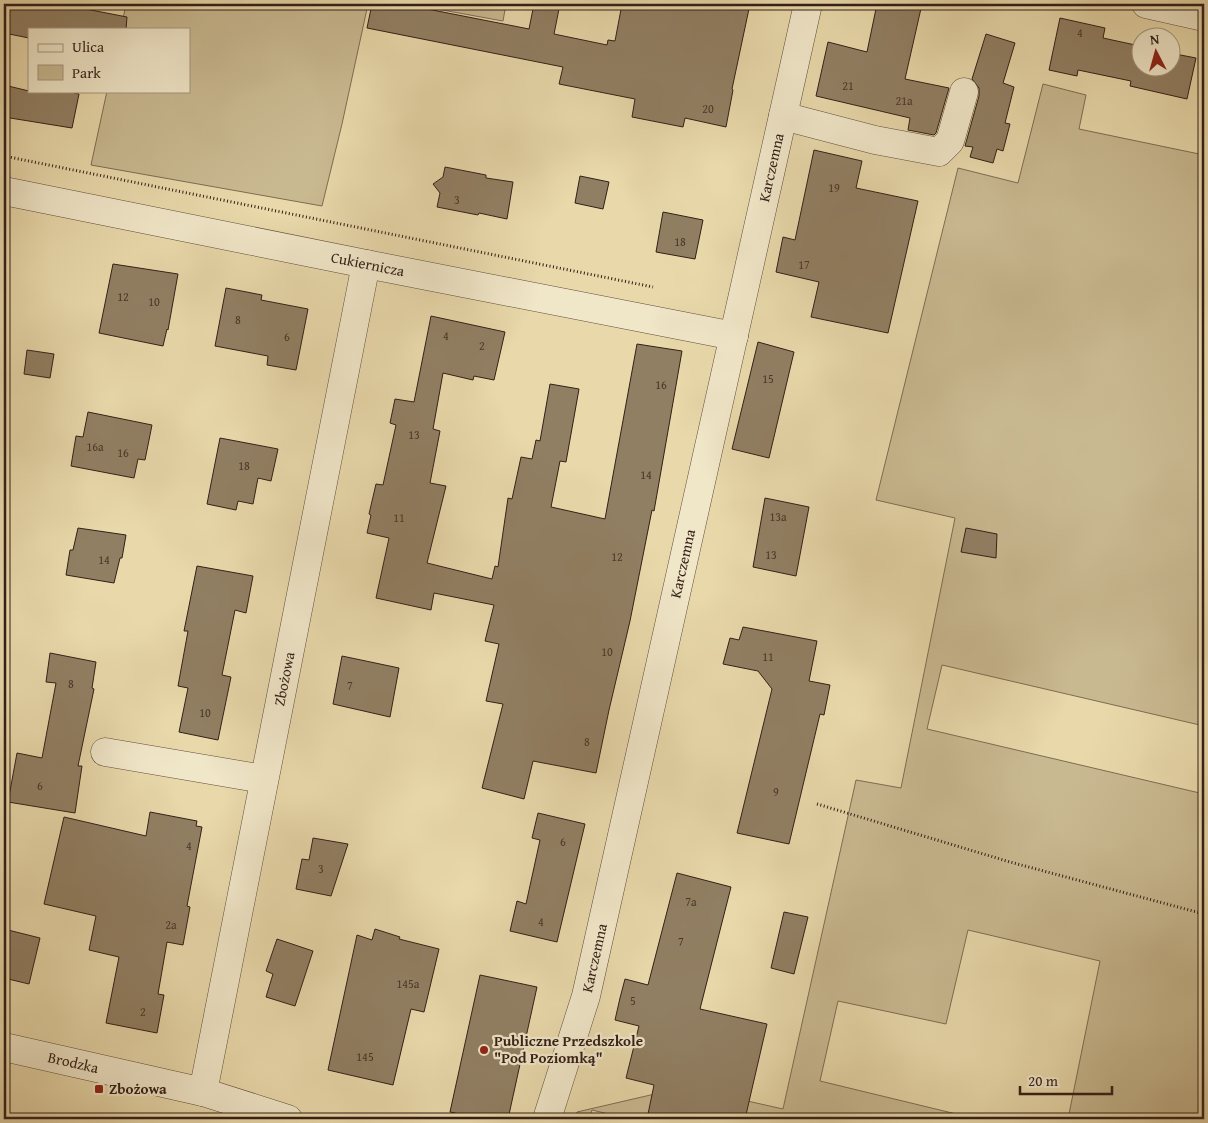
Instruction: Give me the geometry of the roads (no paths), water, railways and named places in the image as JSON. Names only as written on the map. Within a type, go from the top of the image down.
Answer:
[{"type":"street","name":"Karczemna","points":[[547,1119],[586,996],[808,4]]},
{"type":"street","points":[[1146,4],[1204,17]]},
{"type":"street","points":[[783,116],[875,140],[939,152],[950,141],[964,92]]},
{"type":"street","name":"Cukiernicza","points":[[4,191],[734,336]]},
{"type":"street","name":"Zbożowa","points":[[203,1092],[366,264]]},
{"type":"street","points":[[105,752],[264,779]]},
{"type":"street","name":"Brodzka","points":[[4,1047],[203,1092],[288,1119]]},
{"type":"place","name":"Publiczne Przedszkole \"Pod Poziomką\"","points":[[484,1050]]},
{"type":"place","name":"Zbożowa","points":[[99,1089]]}]
